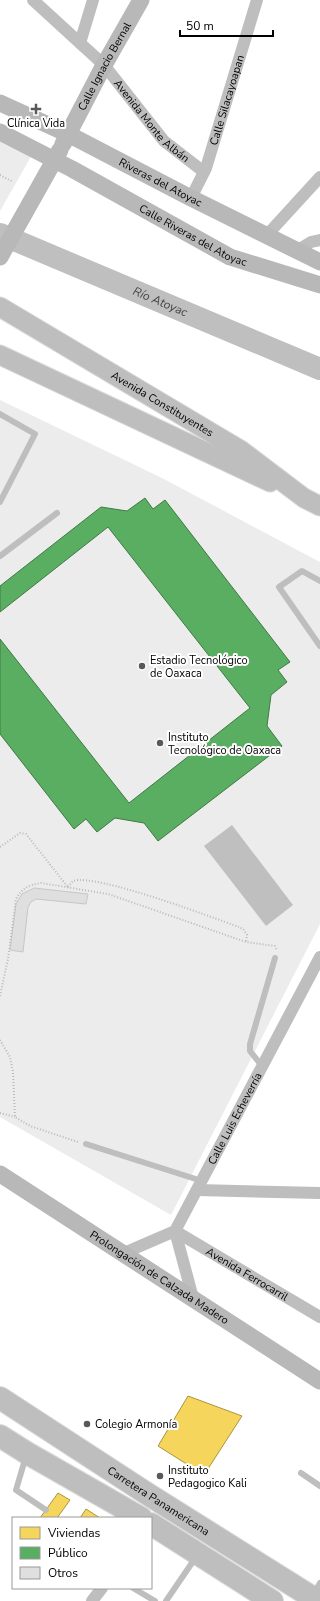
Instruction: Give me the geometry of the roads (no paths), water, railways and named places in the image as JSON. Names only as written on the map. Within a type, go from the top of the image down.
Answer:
[{"type":"highway","name":"Carretera Panamericana","points":[[0,1398],[146,1493],[317,1594]]},
{"type":"highway","points":[[0,1436],[139,1517]]},
{"type":"highway","points":[[152,1525],[272,1601]]},
{"type":"main road","name":"Avenida Constituyentes","points":[[0,307],[242,451],[312,502]]},
{"type":"main road","points":[[0,355],[312,502]]},
{"type":"street","name":"Avenida Monte Albán","points":[[34,0],[104,65],[164,140],[204,172]]},
{"type":"street","points":[[80,43],[93,0]]},
{"type":"street","name":"Calle Ignacio Bernal","points":[[0,257],[141,0]]},
{"type":"street","name":"Calle Silacayoapan","points":[[189,197],[194,192],[204,172],[256,0]]},
{"type":"street","name":"Riveras del Atoyac","points":[[0,103],[68,134],[189,197],[320,262]]},
{"type":"street","name":"Calle Riveras del Atoyac","points":[[0,132],[72,169],[230,257],[320,285]]},
{"type":"street","points":[[267,235],[320,177]]},
{"type":"street","points":[[298,250],[311,242],[320,240]]},
{"type":"street","name":"Calle Luis Echeverría","points":[[175,1231],[319,961]]},
{"type":"street","name":"Prolongación de Calzada Madero","points":[[0,1174],[320,1381]]},
{"type":"street","points":[[199,1185],[320,1193]]},
{"type":"street","points":[[124,1253],[175,1231],[193,1298]]},
{"type":"street","name":"Avenida Ferrocarril","points":[[175,1231],[320,1317]]},
{"type":"street","points":[[92,1601],[101,1589]]},
{"type":"lane","points":[[0,414],[35,434],[0,502]]},
{"type":"lane","points":[[0,556],[57,513]]},
{"type":"lane","points":[[320,581],[302,571],[279,587],[320,646]]},
{"type":"lane","points":[[262,1066],[250,1051],[250,1044],[275,958]]},
{"type":"lane","points":[[86,1144],[199,1185]]},
{"type":"lane","points":[[27,1453],[16,1490],[46,1510]]},
{"type":"lane","points":[[302,1473],[320,1486]]},
{"type":"lane","points":[[166,1601],[198,1554]]},
{"type":"lane","points":[[135,1589],[155,1601]]},
{"type":"waterway","name":"Río Atoyac","points":[[0,234],[320,369]]},
{"type":"place","name":"Clínica Vida","points":[[36,109]]},
{"type":"place","name":"Estadio Tecnológico de Oaxaca","points":[[142,666]]},
{"type":"place","name":"Instituto Tecnológico de Oaxaca","points":[[160,743]]},
{"type":"place","name":"Colegio Armonía","points":[[87,1424]]},
{"type":"place","name":"Instituto Pedagogico Kali","points":[[160,1476]]}]
